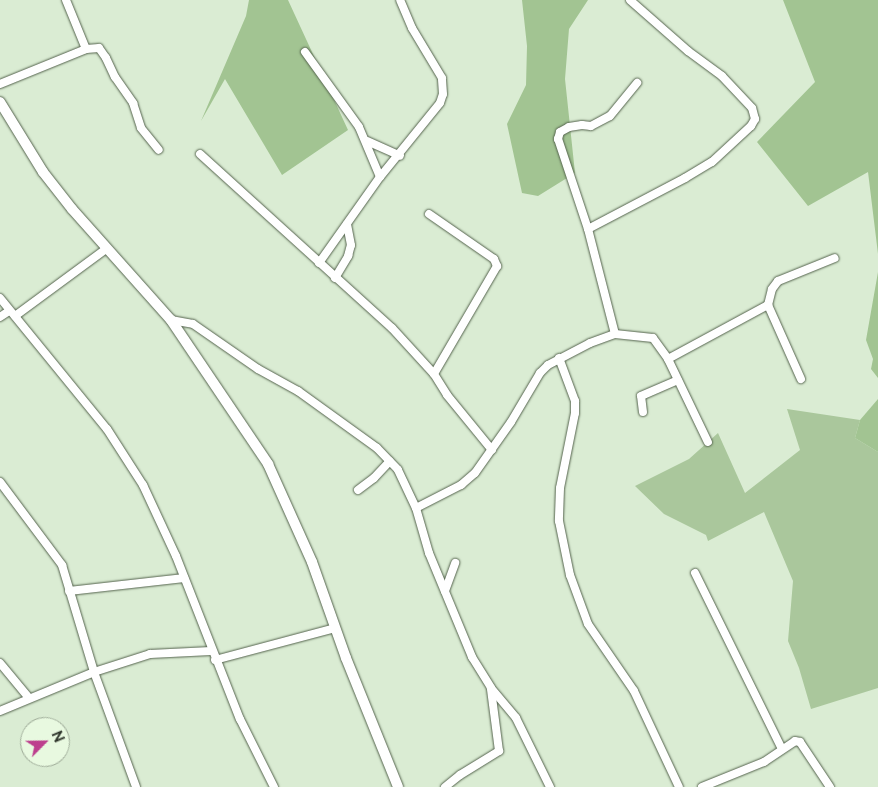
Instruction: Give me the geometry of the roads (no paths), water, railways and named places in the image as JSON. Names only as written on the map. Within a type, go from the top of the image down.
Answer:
[{"type":"street","points":[[66,0],[86,49]]},
{"type":"street","points":[[318,264],[380,177],[400,156],[440,103],[444,86],[438,69],[412,28],[400,0]]},
{"type":"street","points":[[588,229],[686,178],[712,162],[751,126],[755,119],[752,108],[722,76],[688,51],[630,0]]},
{"type":"street","points":[[0,84],[86,49],[100,48],[115,76],[133,103],[141,128],[159,150]]},
{"type":"street","points":[[305,52],[360,127],[380,177]]},
{"type":"street","points":[[615,334],[588,229],[559,145],[560,132],[569,127],[591,126],[610,116],[637,83]]},
{"type":"street","points":[[0,102],[43,172],[106,249],[171,320],[268,464],[312,562],[335,628],[398,787]]},
{"type":"street","points":[[367,141],[400,156]]},
{"type":"street","points":[[200,154],[318,264],[368,304],[392,328],[434,374],[447,395],[492,450]]},
{"type":"street","points":[[429,214],[494,259],[497,266],[434,374]]},
{"type":"street","points":[[335,278],[348,256],[351,245],[347,224]]},
{"type":"street","points":[[0,317],[12,314],[106,249]]},
{"type":"street","points":[[801,379],[768,306],[772,288],[778,281],[835,258]]},
{"type":"street","points":[[0,298],[124,453],[143,485],[184,578],[211,651],[240,719],[274,787]]},
{"type":"street","points":[[668,359],[768,306]]},
{"type":"street","points":[[171,320],[193,324],[258,369],[298,391],[377,448],[398,470],[407,485],[429,552],[469,650],[491,688],[516,718],[550,787]]},
{"type":"street","points":[[416,508],[461,485],[475,473],[492,450],[540,373],[559,358],[615,334],[653,338],[668,359],[708,442]]},
{"type":"street","points":[[559,358],[575,401],[575,414],[560,488],[560,521],[570,575],[588,624],[634,691],[680,787]]},
{"type":"street","points":[[643,412],[641,396],[678,380]]},
{"type":"street","points":[[358,490],[374,478],[390,461]]},
{"type":"street","points":[[0,482],[58,557],[94,672],[136,787]]},
{"type":"street","points":[[446,591],[455,563]]},
{"type":"street","points":[[695,573],[782,749]]},
{"type":"street","points":[[70,591],[184,578]]},
{"type":"street","points":[[215,660],[335,628]]},
{"type":"street","points":[[0,711],[94,672],[150,654],[211,651]]},
{"type":"street","points":[[0,663],[29,698]]},
{"type":"street","points":[[445,787],[499,750],[491,688]]},
{"type":"street","points":[[702,787],[764,762],[795,741],[800,742],[830,787]]}]
